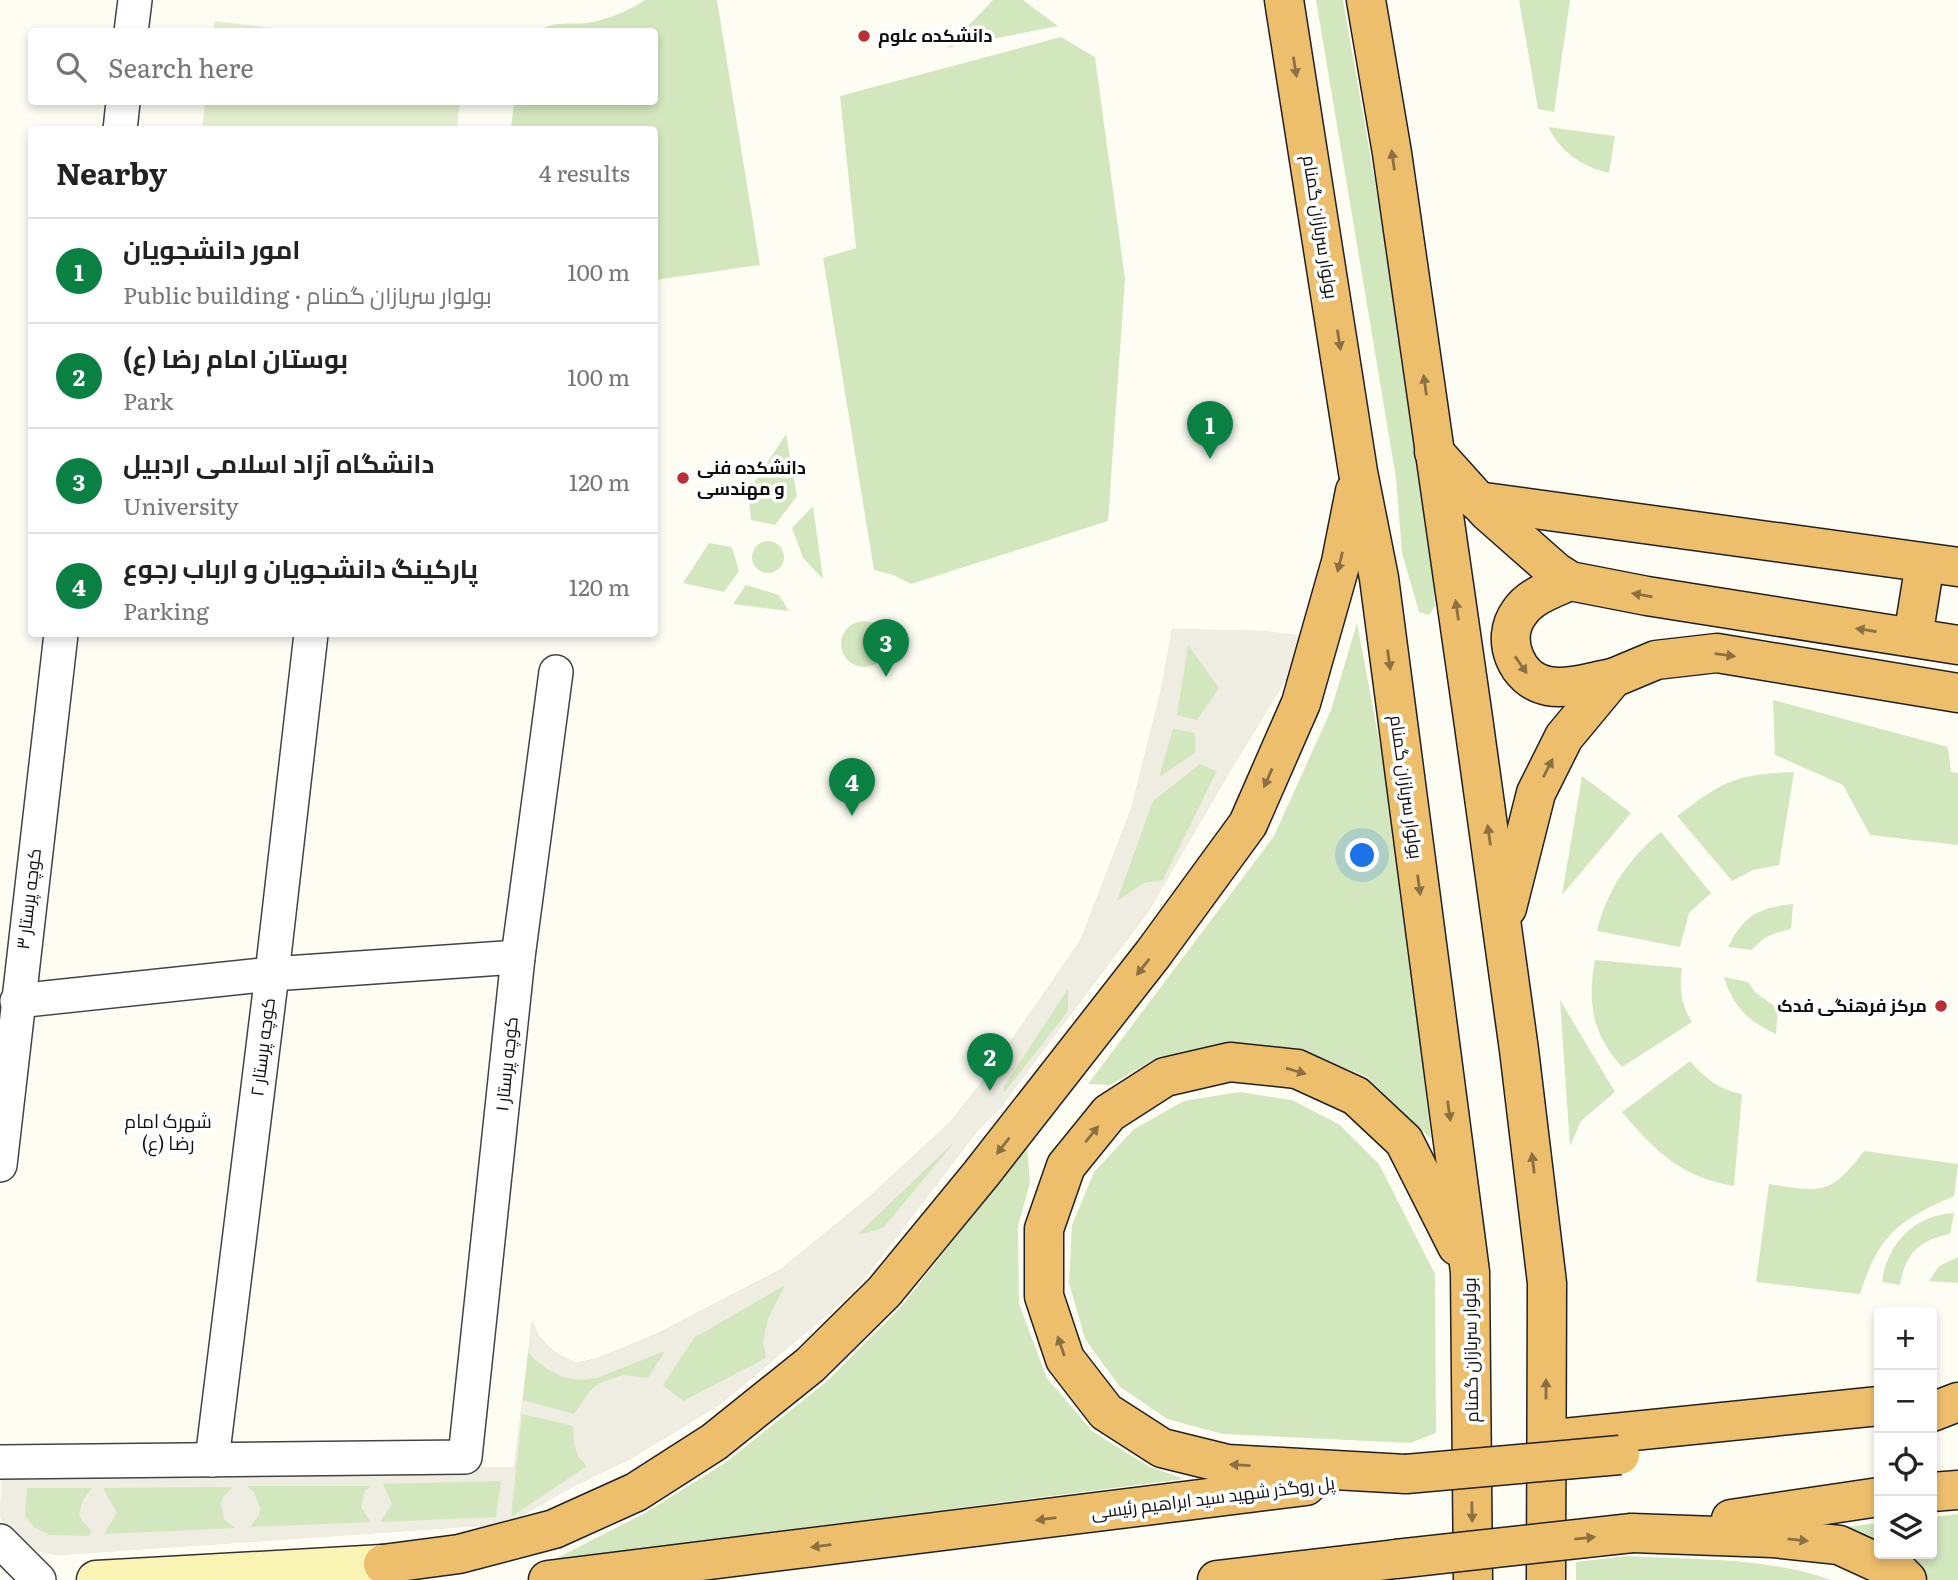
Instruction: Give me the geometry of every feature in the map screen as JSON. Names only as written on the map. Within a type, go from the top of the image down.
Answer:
[{"type":"highway","name":"بولوار سربازان گمنام","points":[[1284,0],[1359,472],[1379,578],[1470,1272],[1473,1580]]},
{"type":"highway","points":[[1366,0],[1392,153],[1502,927],[1547,1283],[1546,1580]]},
{"type":"highway","points":[[1434,452],[1477,501],[1527,547],[1570,581],[1647,596],[1958,645]]},
{"type":"highway","points":[[383,1564],[459,1554],[554,1529],[636,1492],[714,1441],[810,1365],[884,1293],[1153,954],[1248,824],[1301,703],[1341,562],[1359,472]]},
{"type":"highway","points":[[1477,501],[1942,565],[1913,638]]},
{"type":"highway","points":[[1570,581],[1530,601],[1519,613],[1512,628],[1511,645],[1515,659],[1528,676],[1547,686],[1562,687],[1614,678],[1656,660],[1717,653],[1958,693]]},
{"type":"highway","points":[[1502,927],[1536,793],[1564,737],[1614,678]]},
{"type":"highway","points":[[1406,1474],[1227,1465],[1162,1448],[1106,1412],[1065,1359],[1048,1309],[1044,1296],[1044,1229],[1066,1166],[1109,1113],[1165,1077],[1230,1062],[1297,1069],[1356,1096],[1404,1142],[1470,1272]]},
{"type":"highway","points":[[1937,1382],[1958,1383]]},
{"type":"highway","points":[[1937,1410],[1958,1402]]},
{"type":"highway","points":[[1546,1459],[1556,1444],[1564,1438],[1874,1407]]},
{"type":"highway","points":[[1937,1423],[1958,1422]]},
{"type":"highway","name":"پل روگذر شهید سید ابراهیم رئیسی","points":[[548,1580],[1406,1474],[1874,1429]]},
{"type":"highway","points":[[1937,1492],[1958,1490]]},
{"type":"highway","points":[[1217,1580],[1632,1533],[1874,1498]]},
{"type":"highway","points":[[1632,1533],[1773,1538],[1839,1545],[1900,1573],[1907,1580]]},
{"type":"highway","points":[[1314,1580],[1396,1559]]},
{"type":"main road","points":[[96,1580],[383,1564]]},
{"type":"street","points":[[132,28],[135,0]]},
{"type":"street","points":[[120,126],[123,105]]},
{"type":"street","name":"کوچه پرستار ۳","points":[[0,1165],[61,637]]},
{"type":"street","name":"کوچه پرستار ۲","points":[[212,1460],[311,637]]},
{"type":"street","name":"کوچه پرستار ۱","points":[[212,1460],[465,1457],[518,957],[556,672]]},
{"type":"street","points":[[18,1001],[272,974],[518,957]]},
{"type":"street","points":[[0,1462],[212,1460]]},
{"type":"street","points":[[0,1541],[39,1580]]},
{"type":"green space","points":[[645,0],[717,0],[760,265],[658,280],[658,126],[511,126],[514,105],[658,105],[658,28],[544,28],[600,20]]},
{"type":"green space","points":[[993,0],[1023,0],[1058,26],[947,48]]},
{"type":"green space","points":[[1316,0],[1343,0],[1385,239],[1431,550],[1435,606],[1429,615],[1419,612],[1402,553],[1396,478]]},
{"type":"green space","points":[[1519,0],[1570,0],[1554,112],[1538,109]]},
{"type":"green space","points":[[215,21],[272,28],[214,28]]},
{"type":"green space","points":[[1061,37],[1095,57],[1125,279],[1108,521],[911,584],[874,570],[823,258],[856,248],[840,96]]},
{"type":"green space","points":[[205,105],[460,105],[457,126],[202,126]]},
{"type":"green space","points":[[1548,127],[1615,136],[1609,173],[1590,167],[1573,157],[1559,144]]},
{"type":"green space","points":[[786,434],[797,496],[775,525],[751,520],[748,492]]},
{"type":"green space","points":[[813,506],[823,579],[803,558],[792,528]]},
{"type":"green space","points":[[768,541],[779,546],[784,557],[779,568],[768,573],[757,568],[752,557],[757,546]]},
{"type":"green space","points":[[709,543],[732,547],[739,571],[724,592],[683,583]]},
{"type":"green space","points":[[746,585],[779,595],[789,611],[733,604]]},
{"type":"green space","points":[[864,621],[880,628],[887,644],[880,660],[864,667],[848,660],[841,644],[848,628]]},
{"type":"green space","points":[[1357,623],[1398,841],[1431,1139],[1367,1077],[1297,1048],[1229,1045],[1158,1057],[1110,1085],[1088,1084],[1274,836],[1331,710]]},
{"type":"green space","points":[[1172,629],[1264,631],[1312,637],[1148,912],[1000,1108],[979,1129],[861,1283],[722,1403],[632,1458],[572,1487],[508,1524],[59,1555],[43,1553],[2,1521],[2,1473],[514,1467],[532,1320],[539,1336],[553,1351],[576,1363],[597,1358],[656,1334],[781,1269],[869,1197],[950,1122],[988,1074],[1081,939],[1131,809],[1161,690]]},
{"type":"green space","points":[[1773,700],[1948,747],[1951,772],[1958,773],[1958,845],[1870,835],[1843,785],[1775,755]]},
{"type":"green space","points":[[1794,772],[1779,865],[1753,870],[1732,881],[1677,816],[1706,795],[1731,782],[1757,775]]},
{"type":"green space","points":[[1582,776],[1631,813],[1562,895]]},
{"type":"green space","points":[[1661,832],[1711,893],[1689,913],[1680,947],[1597,931],[1620,876],[1638,853]]},
{"type":"green space","points":[[1793,904],[1791,929],[1770,936],[1752,950],[1728,947],[1740,927],[1753,915],[1770,908]]},
{"type":"green space","points":[[1595,960],[1682,968],[1682,996],[1692,1022],[1622,1067],[1604,1042],[1594,1017],[1592,990]]},
{"type":"green space","points":[[1724,977],[1748,982],[1755,992],[1778,1009],[1776,1034],[1757,1024],[1743,1012],[1732,997]]},
{"type":"green space","points":[[1560,1000],[1615,1092],[1581,1121],[1570,1146]]},
{"type":"green space","points":[[1690,1061],[1713,1082],[1726,1090],[1742,1094],[1734,1186],[1699,1177],[1671,1161],[1646,1139],[1622,1112]]},
{"type":"green space","points":[[1239,1092],[1292,1100],[1340,1125],[1379,1164],[1435,1274],[1436,1433],[1410,1443],[1223,1434],[1167,1419],[1119,1386],[1085,1339],[1069,1283],[1072,1225],[1094,1172],[1134,1129],[1184,1101]]},
{"type":"green space","points":[[1027,1146],[1030,1183],[1018,1226],[1019,1304],[1047,1378],[1092,1431],[1148,1466],[1184,1479],[553,1560],[645,1513],[725,1463],[826,1382],[901,1307]]},
{"type":"green space","points":[[1864,1151],[1958,1164],[1954,1196],[1919,1213],[1894,1232],[1875,1257],[1860,1294],[1756,1282],[1769,1184],[1801,1189],[1823,1187],[1842,1176]]},
{"type":"green space","points":[[1954,1213],[1950,1234],[1930,1240],[1915,1250],[1902,1274],[1900,1285],[1882,1282],[1890,1255],[1905,1234],[1927,1219]]},
{"type":"green space","points":[[1958,1257],[1958,1283],[1929,1281],[1939,1266]]},
{"type":"green space","points":[[1958,1514],[1958,1580],[1924,1580],[1897,1559],[1937,1559],[1937,1516]]},
{"type":"green space","points":[[1874,1524],[1874,1547],[1836,1528]]},
{"type":"green space","points":[[1627,1556],[1756,1563],[1831,1580],[1576,1580],[1576,1562]]},
{"type":"shaded area","points":[[1172,629],[1264,631],[1312,637],[1148,912],[1000,1108],[979,1129],[861,1283],[722,1403],[632,1458],[572,1487],[508,1524],[59,1555],[43,1553],[27,1546],[11,1533],[0,1516],[2,1473],[514,1467],[528,1356],[523,1400],[574,1414],[599,1383],[623,1375],[648,1378],[665,1351],[597,1378],[579,1380],[563,1377],[549,1370],[528,1352],[532,1320],[539,1336],[553,1351],[576,1363],[597,1358],[656,1334],[781,1269],[869,1197],[950,1122],[988,1074],[1081,939],[1131,809],[1161,690]],"holes":[[[1188,645],[1219,688],[1197,720],[1177,715]],[[1173,729],[1195,733],[1195,753],[1159,777]],[[1200,764],[1217,771],[1163,880],[1144,883],[1117,901],[1153,801]],[[1068,989],[1068,1011],[1004,1093],[1004,1086]],[[952,1145],[883,1228],[857,1235]],[[785,1285],[768,1319],[763,1341],[766,1358],[683,1401],[663,1385],[694,1338]],[[522,1414],[573,1426],[574,1444],[579,1458],[587,1466],[511,1517]],[[501,1481],[496,1517],[380,1522],[392,1504],[383,1484]],[[247,1486],[371,1486],[365,1491],[361,1507],[371,1522],[250,1527],[259,1515],[260,1508],[254,1492]],[[233,1487],[223,1497],[221,1504],[224,1519],[235,1528],[104,1534],[117,1513],[103,1488]],[[27,1488],[92,1488],[83,1500],[79,1514],[91,1530],[89,1536],[50,1535],[35,1528],[25,1516]]]},
{"type":"place","name":"دانشکده علوم","points":[[864,36]]},
{"type":"place","name":"امور دانشجویان","points":[[1210,459]]},
{"type":"place","name":"دانشکده فنی و مهندسی","points":[[683,478]]},
{"type":"place","name":"دانشگاه آزاد اسلامی اردبیل","points":[[886,677]]},
{"type":"place","name":"پارکینگ دانشجویان و ارباب رجوع","points":[[852,816]]},
{"type":"place","name":"مرکز فرهنگی فدک","points":[[1941,1006]]},
{"type":"place","name":"بوستان امام رضا (ع)","points":[[990,1091]]},
{"type":"district","name":"شهرک امام رضا (ع)","points":[[168,1132]]}]
